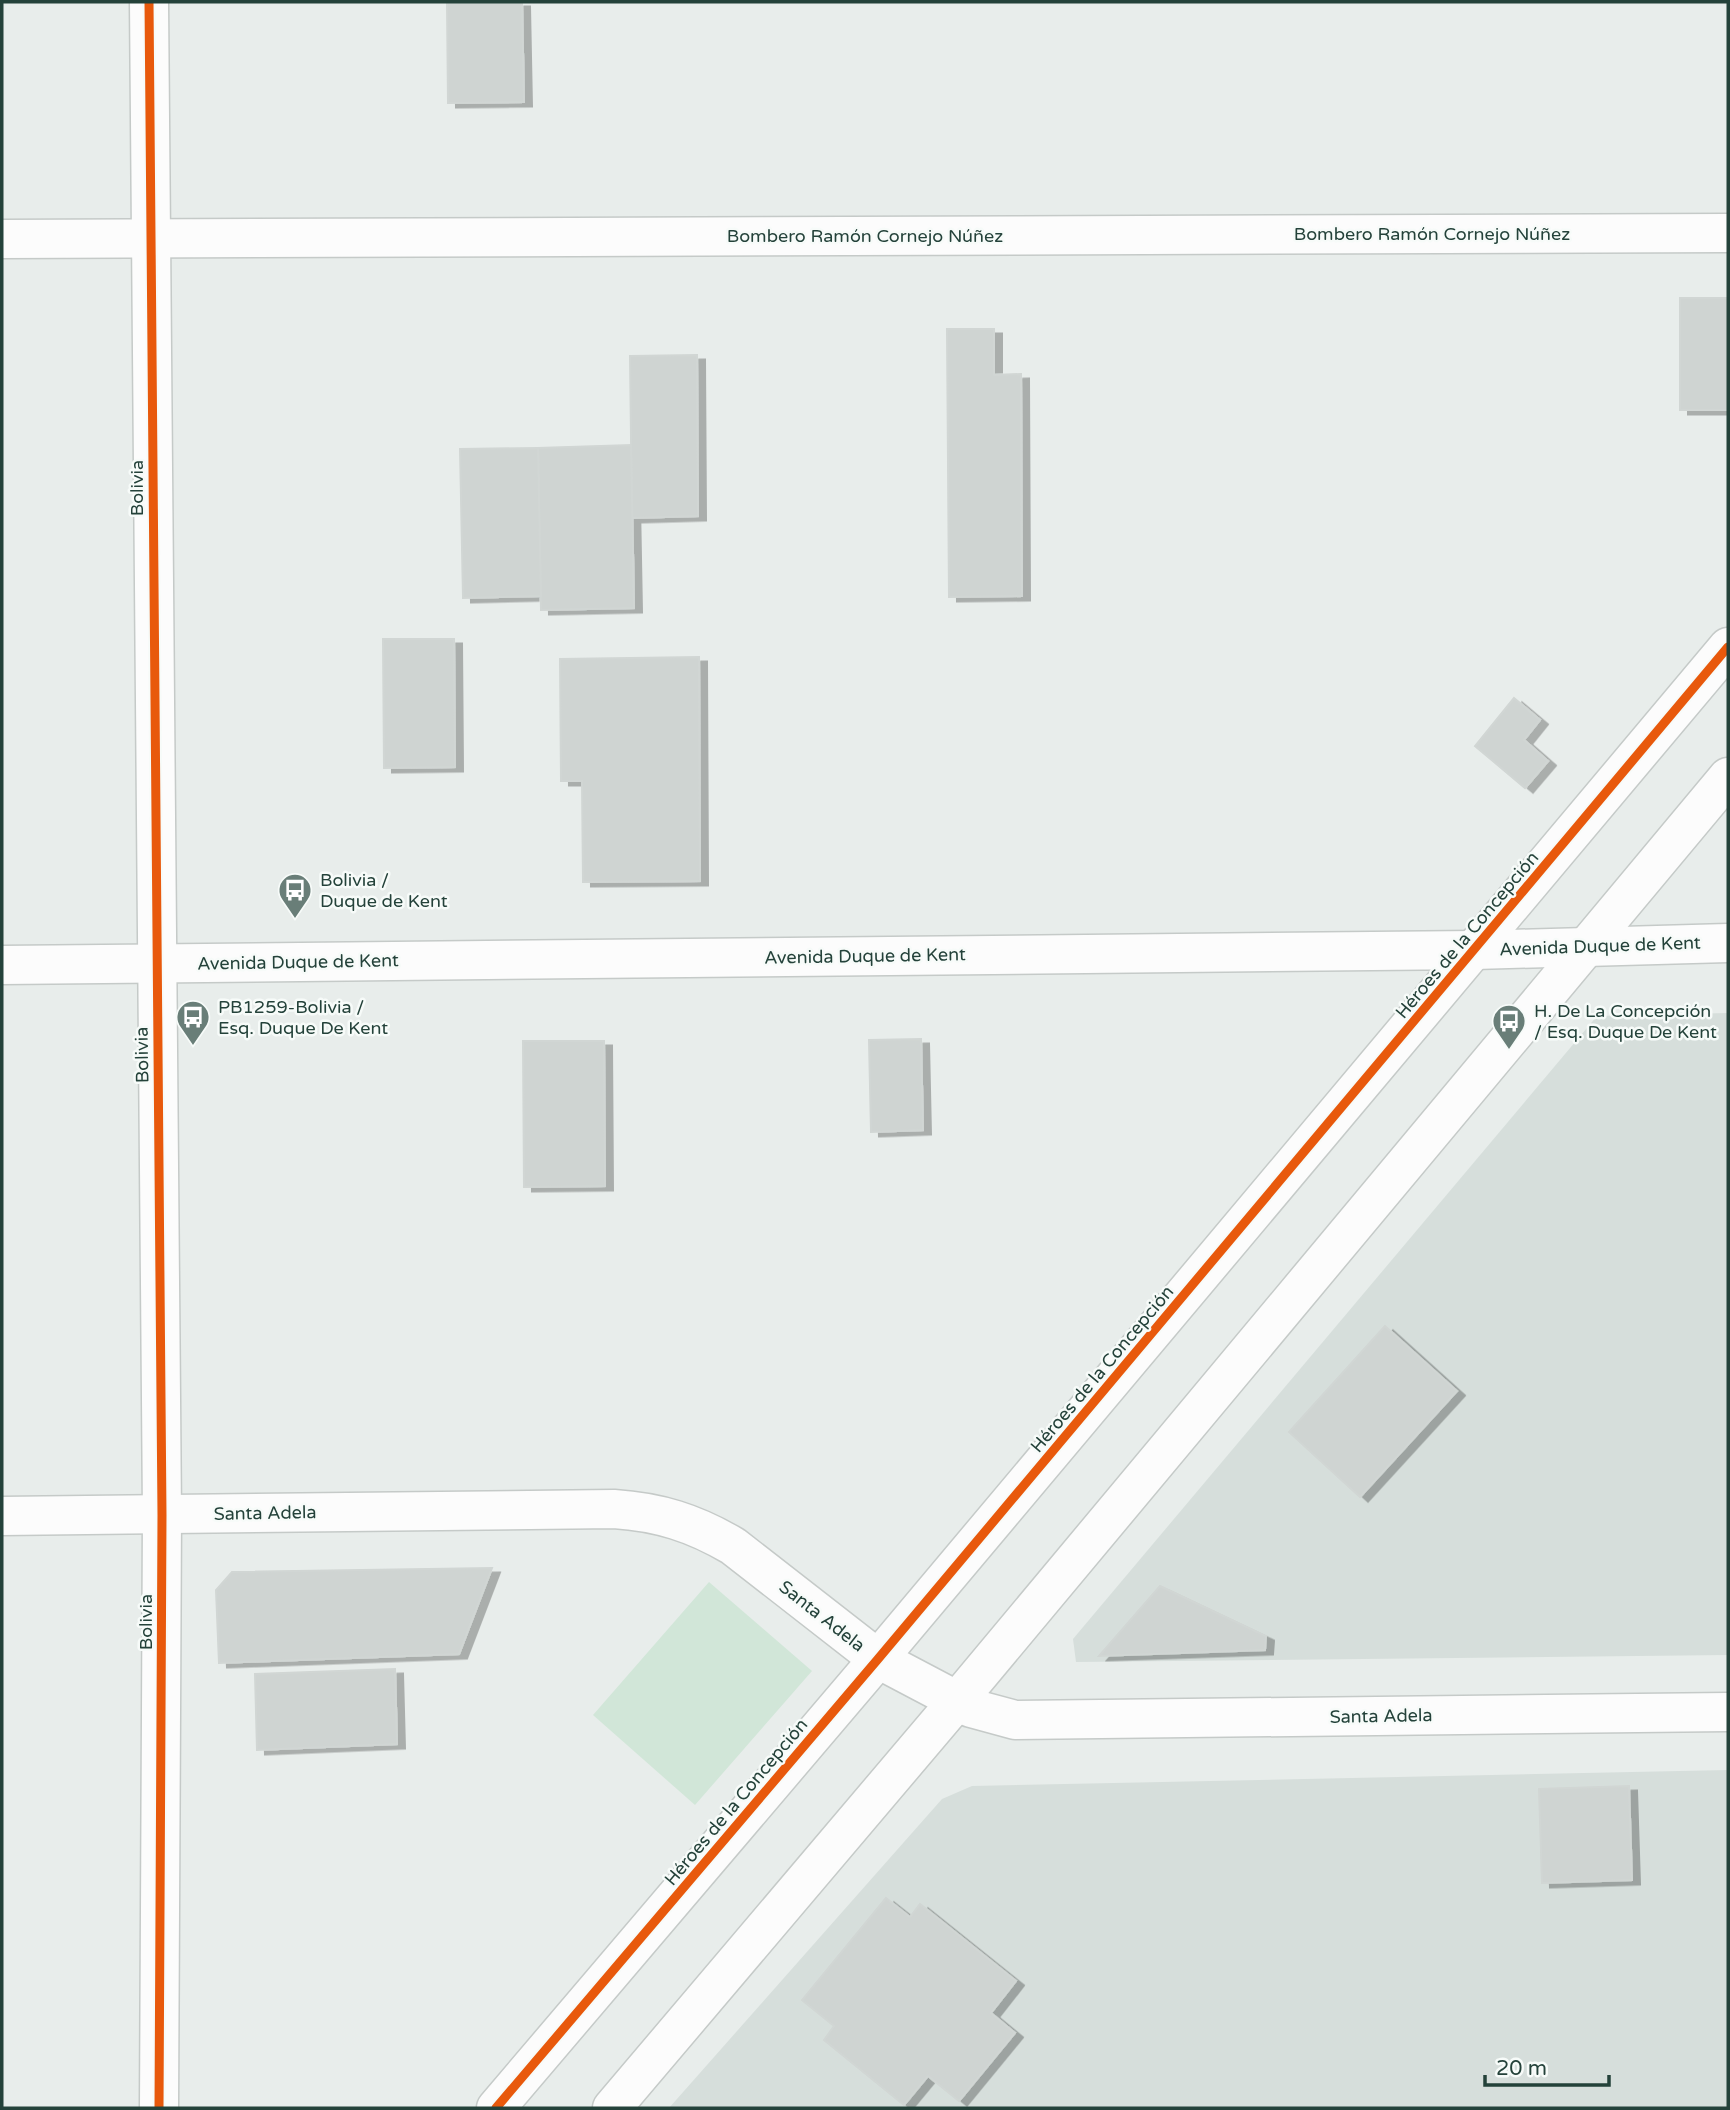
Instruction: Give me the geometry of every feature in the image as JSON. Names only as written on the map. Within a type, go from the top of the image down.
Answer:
[{"type":"street","name":"Bolivia","points":[[149,2],[162,1515],[159,2108]]},
{"type":"street","name":"Bombero Ramón Cornejo Núñez","points":[[2,239],[1728,233]]},
{"type":"street","name":"Héroes de la Concepción","points":[[496,2108],[878,1659],[1728,647]]},
{"type":"street","points":[[612,2108],[957,1701],[1728,777]]},
{"type":"street","name":"Avenida Duque de Kent","points":[[2,965],[1475,950],[1588,944],[1728,943]]},
{"type":"street","name":"Santa Adela","points":[[2,1517],[614,1509],[662,1514],[709,1532],[733,1546],[878,1659],[986,1714],[1015,1720],[1728,1712]]},
{"type":"shaded area","points":[[1728,1013],[1728,1655],[1076,1662],[1073,1639],[1597,1016]]},
{"type":"shaded area","points":[[1728,1770],[1728,2108],[669,2108],[942,1799],[972,1786]]},
{"type":"green space","points":[[709,1582],[812,1671],[695,1805],[593,1715]]},
{"type":"building","points":[[447,2],[522,2],[524,102],[448,103]]},
{"type":"building","points":[[1680,298],[1728,298],[1728,410],[1680,410]]},
{"type":"building","points":[[947,329],[994,329],[994,375],[1021,374],[1022,596],[949,597]]},
{"type":"building","points":[[697,355],[698,516],[632,518],[630,356]]},
{"type":"building","points":[[631,445],[634,608],[541,610],[538,448]]},
{"type":"building","points":[[538,448],[541,596],[463,598],[460,449]]},
{"type":"building","points":[[383,639],[454,639],[455,767],[384,768]]},
{"type":"building","points":[[699,657],[700,881],[583,882],[582,781],[561,781],[560,659]]},
{"type":"building","points":[[1514,698],[1540,720],[1524,740],[1548,761],[1525,788],[1475,746]]},
{"type":"building","points":[[921,1039],[923,1130],[871,1132],[869,1040]]},
{"type":"building","points":[[523,1041],[604,1041],[605,1186],[524,1187]]},
{"type":"building","points":[[1385,1326],[1457,1391],[1360,1497],[1289,1432]]},
{"type":"building","points":[[492,1568],[459,1654],[219,1663],[216,1590],[232,1572]]},
{"type":"building","points":[[1160,1586],[1266,1636],[1265,1650],[1099,1656]]},
{"type":"building","points":[[395,1669],[397,1744],[257,1750],[255,1674]]},
{"type":"building","points":[[1629,1786],[1632,1880],[1542,1883],[1539,1789]]},
{"type":"building","points":[[886,1898],[910,1917],[920,1904],[1016,1981],[991,2013],[1015,2033],[959,2101],[928,2076],[904,2105],[824,2040],[834,2026],[802,2000]]},
{"type":"cycle path","points":[[149,2],[162,1515],[159,2108]]},
{"type":"cycle path","points":[[496,2108],[878,1659],[1728,647]]},
{"type":"place","name":"Bolivia / Duque de Kent","points":[[295,920]]},
{"type":"place","name":"PB1259-Bolivia / Esq. Duque De Kent","points":[[193,1047]]},
{"type":"place","name":"H. De La Concepción / Esq. Duque De Kent","points":[[1509,1051]]}]
